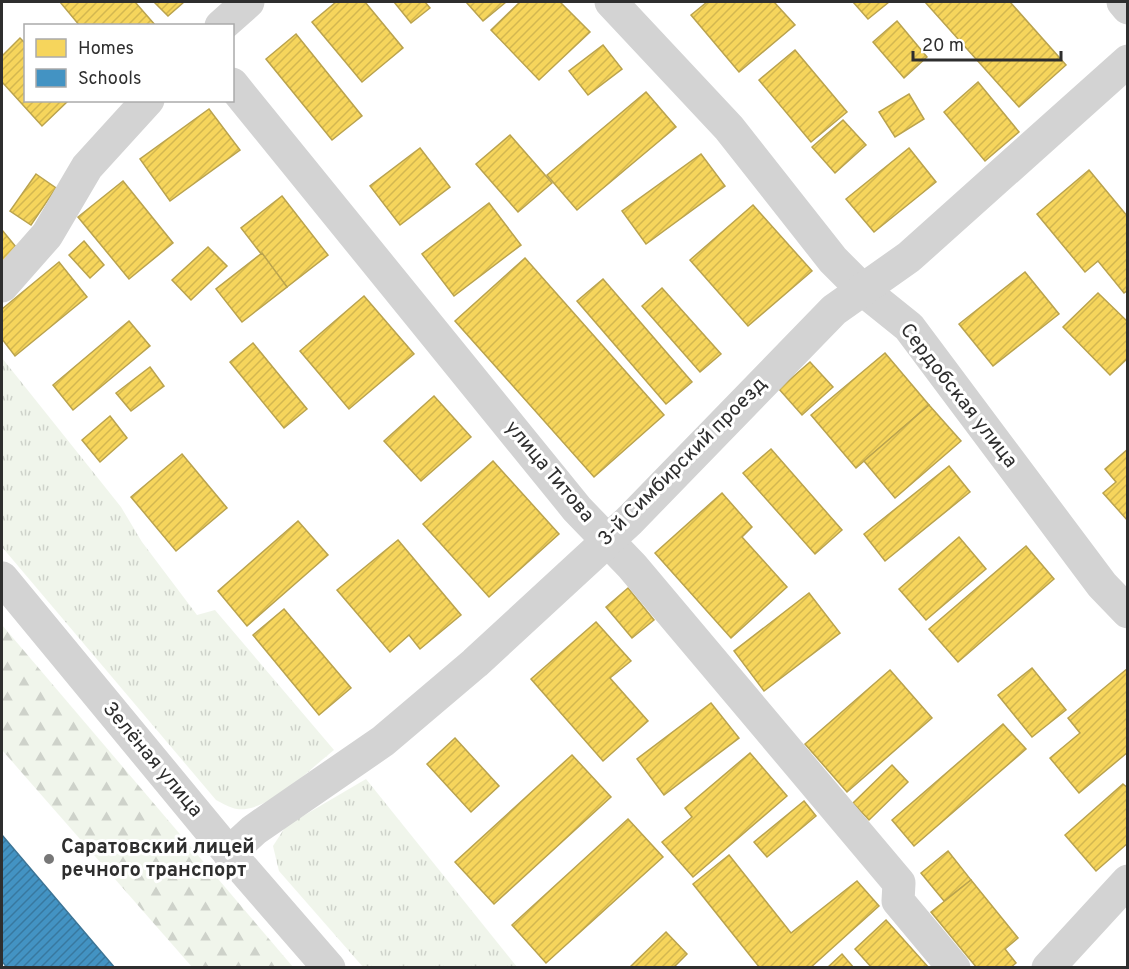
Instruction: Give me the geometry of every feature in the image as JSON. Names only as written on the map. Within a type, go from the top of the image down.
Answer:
[{"type":"street","points":[[223,24],[248,2]]},
{"type":"street","name":"Сердобская улица","points":[[611,2],[729,128],[833,260],[863,290],[909,327],[1102,585],[1128,612]]},
{"type":"street","points":[[1123,2],[1128,8]]},
{"type":"street","name":"3-й Симбирский проезд","points":[[229,853],[254,830],[383,741],[475,663],[630,520],[834,310],[909,257],[1128,61]]},
{"type":"street","name":"улица Титова","points":[[234,86],[577,509],[608,538],[899,883],[898,901],[954,968]]},
{"type":"street","points":[[2,286],[47,236],[87,167],[146,102]]},
{"type":"street","name":"Зелёная улица","points":[[2,578],[229,853],[329,968]]},
{"type":"street","points":[[1048,968],[1104,904],[1128,881]]},
{"type":"green space","points":[[2,358],[121,507],[142,542],[197,615],[215,610],[334,750],[275,797],[262,804],[237,809],[216,800],[2,547]]},
{"type":"green space","points":[[2,625],[293,967],[192,967],[2,750]]},
{"type":"green space","points":[[366,779],[517,967],[363,967],[279,871],[273,846],[286,826]]},
{"type":"building: Homes","points":[[60,2],[135,2],[154,24],[78,24]]},
{"type":"building: Homes","points":[[154,2],[184,2],[168,16]]},
{"type":"building: Homes","points":[[336,2],[365,2],[403,48],[362,82],[312,22]]},
{"type":"building: Homes","points":[[394,2],[425,2],[430,8],[411,23]]},
{"type":"building: Homes","points":[[466,2],[506,2],[483,21]]},
{"type":"building: Homes","points":[[520,2],[560,2],[590,32],[539,80],[491,30]]},
{"type":"building: Homes","points":[[707,2],[774,2],[795,25],[739,72],[691,15]]},
{"type":"building: Homes","points":[[853,2],[889,2],[868,19]]},
{"type":"building: Homes","points":[[925,2],[1010,2],[1066,65],[1019,107]]},
{"type":"building: Homes","points":[[897,21],[927,57],[904,78],[873,42]]},
{"type":"building: Homes","points":[[296,34],[362,116],[332,140],[266,59]]},
{"type":"building: Homes","points":[[20,38],[24,42],[24,102],[67,102],[42,126],[2,82],[2,56]]},
{"type":"building: Homes","points":[[603,45],[622,69],[588,95],[569,71]]},
{"type":"building: Homes","points":[[795,50],[847,112],[811,142],[759,80]]},
{"type":"building: Homes","points":[[978,82],[1019,132],[985,161],[944,112]]},
{"type":"building: Homes","points":[[646,92],[676,127],[577,210],[547,175]]},
{"type":"building: Homes","points":[[909,94],[924,119],[895,137],[879,112]]},
{"type":"building: Homes","points":[[209,109],[240,150],[170,201],[140,159]]},
{"type":"building: Homes","points":[[843,120],[866,145],[835,173],[812,147]]},
{"type":"building: Homes","points":[[510,135],[552,183],[518,212],[476,164]]},
{"type":"building: Homes","points":[[420,148],[450,187],[400,225],[370,186]]},
{"type":"building: Homes","points":[[909,148],[936,182],[874,232],[846,199]]},
{"type":"building: Homes","points":[[701,154],[725,186],[646,244],[622,211]]},
{"type":"building: Homes","points":[[1089,170],[1128,217],[1128,290],[1124,293],[1098,261],[1085,272],[1037,214]]},
{"type":"building: Homes","points":[[36,174],[56,188],[31,225],[10,211]]},
{"type":"building: Homes","points":[[123,181],[173,243],[129,279],[78,217]]},
{"type":"building: Homes","points":[[282,196],[328,255],[287,287],[241,228]]},
{"type":"building: Homes","points":[[489,203],[521,245],[454,296],[422,254]]},
{"type":"building: Homes","points":[[753,205],[812,271],[748,326],[690,260]]},
{"type":"building: Homes","points":[[2,230],[20,252],[2,267]]},
{"type":"building: Homes","points":[[84,241],[104,265],[90,278],[69,255]]},
{"type":"building: Homes","points":[[208,247],[227,266],[191,300],[172,280]]},
{"type":"building: Homes","points":[[262,253],[287,287],[242,322],[216,289]]},
{"type":"building: Homes","points":[[525,258],[664,415],[594,477],[455,321]]},
{"type":"building: Homes","points":[[59,262],[87,297],[15,356],[2,339],[2,309]]},
{"type":"building: Homes","points":[[1025,272],[1059,314],[993,366],[959,324]]},
{"type":"building: Homes","points":[[603,279],[692,382],[666,404],[577,301]]},
{"type":"building: Homes","points":[[662,288],[721,354],[700,372],[642,306]]},
{"type":"building: Homes","points":[[1098,293],[1128,322],[1128,358],[1110,375],[1063,327]]},
{"type":"building: Homes","points":[[364,296],[414,354],[349,409],[300,351]]},
{"type":"building: Homes","points":[[129,321],[150,346],[73,410],[53,385]]},
{"type":"building: Homes","points":[[253,343],[307,409],[284,428],[230,362]]},
{"type":"building: Homes","points":[[885,353],[929,405],[856,468],[811,415]]},
{"type":"building: Homes","points":[[810,362],[833,387],[802,415],[779,389]]},
{"type":"building: Homes","points":[[150,367],[164,386],[131,411],[116,393]]},
{"type":"building: Homes","points":[[434,396],[471,437],[421,481],[384,441]]},
{"type":"building: Homes","points":[[929,405],[961,441],[895,498],[864,461]]},
{"type":"building: Homes","points":[[110,416],[127,438],[100,462],[82,440]]},
{"type":"building: Homes","points":[[771,449],[842,530],[815,554],[743,473]]},
{"type":"building: Homes","points":[[1128,449],[1128,521],[1103,493],[1116,482],[1105,469]]},
{"type":"building: Homes","points":[[182,454],[227,508],[176,551],[131,497]]},
{"type":"building: Homes","points":[[493,461],[559,534],[489,597],[423,524]]},
{"type":"building: Homes","points":[[949,466],[970,492],[885,561],[864,534]]},
{"type":"building: Homes","points":[[722,493],[752,527],[742,537],[787,587],[731,638],[655,553]]},
{"type":"building: Homes","points":[[298,521],[328,555],[247,626],[218,591]]},
{"type":"building: Homes","points":[[959,537],[986,569],[926,620],[899,589]]},
{"type":"building: Homes","points":[[398,540],[461,615],[420,649],[409,635],[390,652],[337,590]]},
{"type":"building: Homes","points":[[1026,546],[1054,579],[958,662],[929,629]]},
{"type":"building: Homes","points":[[628,588],[654,620],[632,638],[606,607]]},
{"type":"building: Homes","points":[[809,593],[840,633],[764,691],[734,651]]},
{"type":"building: Homes","points":[[284,609],[351,688],[319,715],[253,635]]},
{"type":"building: Homes","points":[[596,622],[631,661],[610,678],[648,721],[603,761],[531,679]]},
{"type":"building: Homes","points":[[1032,668],[1066,710],[1032,737],[998,695]]},
{"type":"building: Homes","points":[[1128,668],[1128,752],[1079,793],[1050,758],[1080,733],[1068,718]]},
{"type":"building: Homes","points":[[890,670],[932,718],[847,792],[805,744]]},
{"type":"building: Homes","points":[[711,703],[739,738],[664,795],[637,759]]},
{"type":"building: Homes","points":[[1003,724],[1026,749],[914,846],[892,820]]},
{"type":"building: Homes","points":[[455,738],[499,786],[471,812],[427,764]]},
{"type":"building: Homes","points":[[750,753],[787,796],[693,877],[662,842],[692,817],[685,808]]},
{"type":"building: Homes","points":[[572,755],[611,797],[494,904],[455,862]]},
{"type":"building: Homes","points":[[892,765],[908,782],[869,820],[853,803]]},
{"type":"building: Homes","points":[[1123,784],[1128,788],[1128,843],[1096,871],[1065,835]]},
{"type":"building: Homes","points":[[804,801],[816,816],[767,857],[754,842]]},
{"type":"building: Homes","points":[[628,819],[663,857],[546,963],[512,925]]},
{"type":"building: Homes","points":[[948,851],[971,880],[944,901],[921,873]]},
{"type":"building: Homes","points":[[729,855],[791,933],[857,881],[879,906],[810,968],[760,968],[693,884]]},
{"type":"building: Homes","points":[[971,880],[1018,938],[1005,949],[1016,963],[1010,968],[977,968],[931,912]]},
{"type":"building: Homes","points":[[886,920],[929,968],[872,968],[855,949]]},
{"type":"building: Homes","points":[[666,932],[687,954],[673,968],[629,968]]},
{"type":"building: Homes","points":[[842,954],[854,968],[827,968]]},
{"type":"building: Schools","points":[[2,835],[115,968],[7,968],[2,961]]},
{"type":"place","name":"Саратовский лицей речного транспорт","points":[[49,859]]}]
